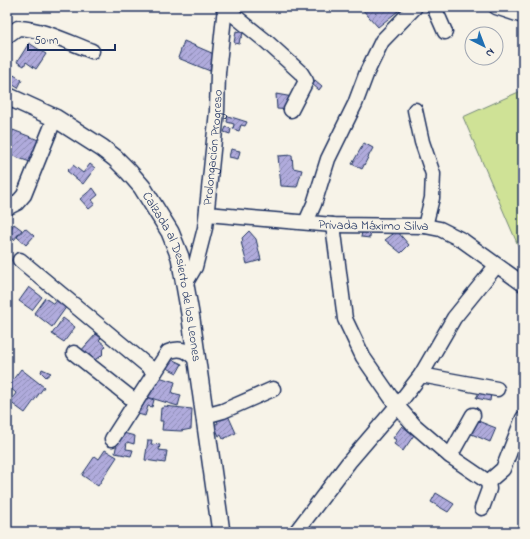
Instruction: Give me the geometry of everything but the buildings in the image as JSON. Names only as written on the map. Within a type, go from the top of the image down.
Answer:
[{"type":"street","points":[[225,7],[301,73],[306,81],[291,110]]},
{"type":"street","name":"Prolongación Progreso","points":[[185,284],[195,267],[205,228],[217,111],[218,74],[225,7]]},
{"type":"street","points":[[306,222],[314,204],[328,159],[355,104],[367,72],[382,41],[415,7]]},
{"type":"street","points":[[434,7],[445,32]]},
{"type":"street","points":[[496,7],[523,16]]},
{"type":"street","points":[[7,36],[18,28],[26,28],[39,31],[92,51]]},
{"type":"street","name":"Calzada al Desierto de los Leones","points":[[7,96],[55,118],[115,158],[130,172],[142,187],[170,232],[180,257],[185,284],[205,416],[220,532]]},
{"type":"street","points":[[415,110],[422,142],[433,174],[432,198],[425,226]]},
{"type":"street","points":[[7,208],[17,203],[24,195],[55,118]]},
{"type":"street","name":"Privada Máximo Silva","points":[[207,214],[333,225],[425,226],[440,229],[462,240],[523,284]]},
{"type":"street","points":[[333,225],[345,319],[363,357],[397,406],[414,425],[450,456],[488,482],[489,489],[482,508]]},
{"type":"street","points":[[20,260],[156,372]]},
{"type":"street","points":[[296,532],[349,462],[397,406],[420,375],[454,318],[496,266]]},
{"type":"street","points":[[112,439],[168,352],[173,349],[182,349],[192,355],[197,361]]},
{"type":"street","points":[[74,353],[136,402]]},
{"type":"street","points":[[420,375],[497,389]]},
{"type":"street","points":[[205,416],[223,411],[273,389]]},
{"type":"street","points":[[450,456],[472,415]]},
{"type":"street","points":[[488,482],[503,469],[523,418]]},
{"type":"green space","points":[[523,90],[523,257],[463,117]]}]
